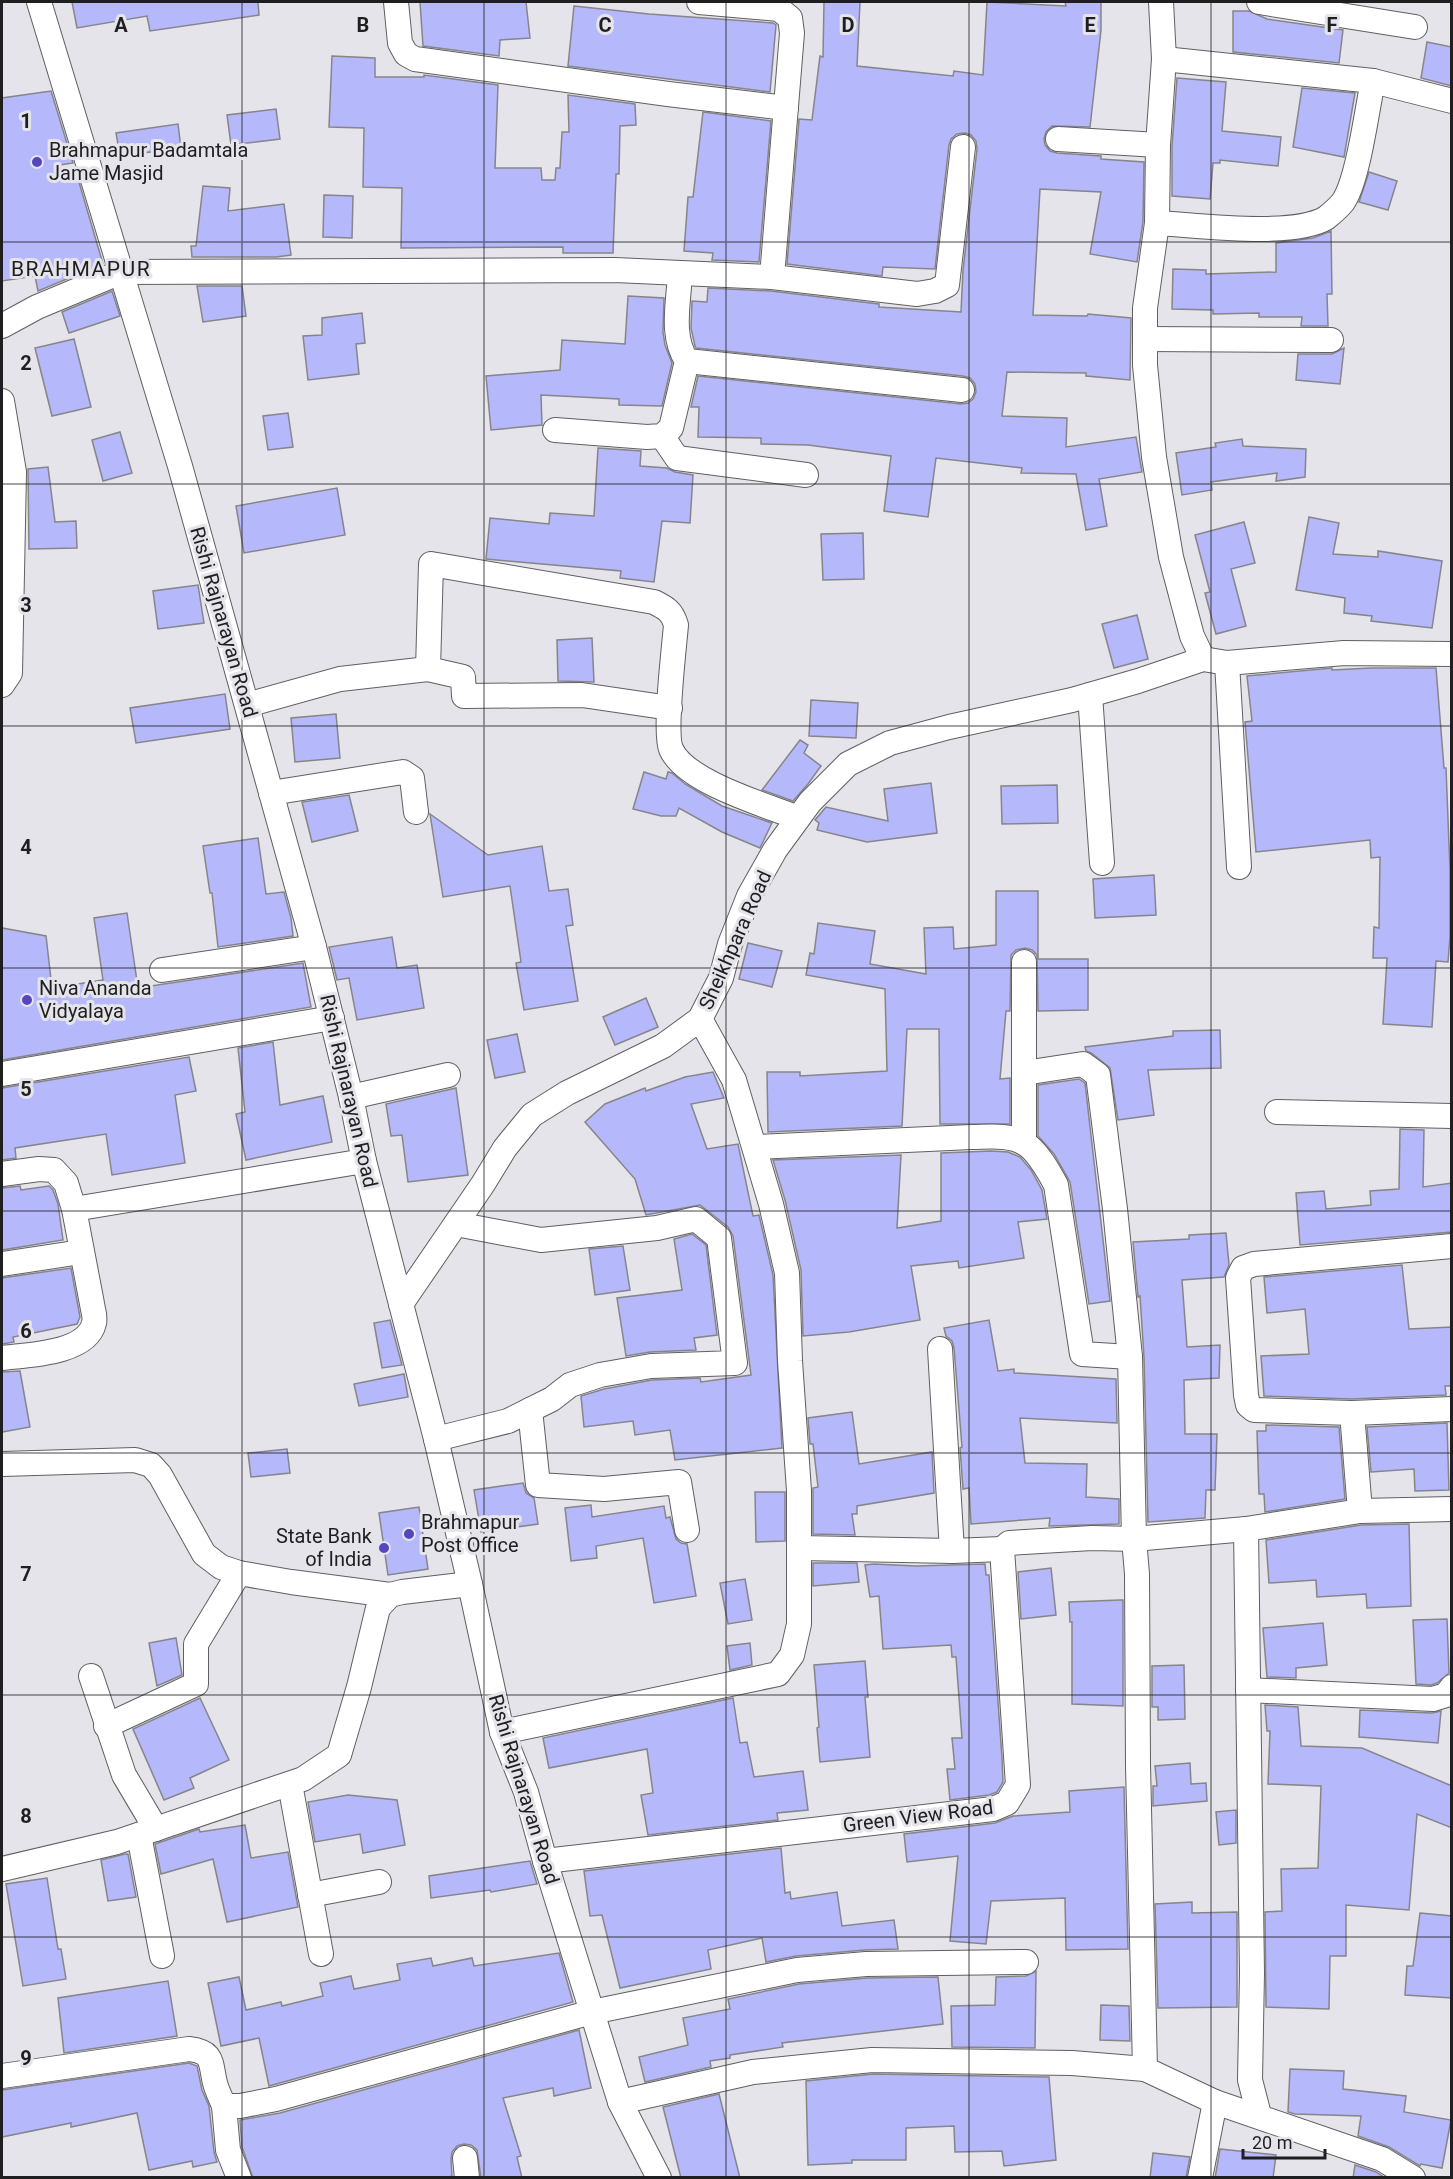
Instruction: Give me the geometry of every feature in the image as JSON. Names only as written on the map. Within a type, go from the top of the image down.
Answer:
[{"type":"street","name":"Rishi Rajnarayan Road","points":[[39,2],[180,466],[314,947],[351,1097],[364,1161],[436,1439],[502,1732],[526,1792],[545,1861],[620,2102],[659,2178]]},
{"type":"street","points":[[396,2],[400,43],[406,54],[415,58],[668,94],[786,108]]},
{"type":"street","points":[[699,2],[779,9],[790,18],[792,33],[772,277]]},
{"type":"street","points":[[1161,2],[1164,59],[1158,145],[1157,223],[1145,308],[1145,365],[1154,457],[1171,556],[1192,636],[1215,661],[1239,867]]},
{"type":"street","points":[[1259,2],[1415,27]]},
{"type":"street","points":[[1164,59],[1373,81],[1452,101]]},
{"type":"street","points":[[1157,223],[1263,229],[1307,224],[1326,218],[1343,201],[1354,175],[1373,81]]},
{"type":"street","points":[[1058,139],[1158,145]]},
{"type":"street","points":[[2,326],[37,307],[121,272],[615,270],[772,277],[917,294],[935,291],[947,285],[963,147]]},
{"type":"street","points":[[555,430],[647,437],[662,436],[671,428],[687,361],[677,339],[680,273]]},
{"type":"street","points":[[1146,339],[1331,340]]},
{"type":"street","points":[[687,361],[962,390]]},
{"type":"street","points":[[2,400],[14,472],[14,527],[10,673],[2,685]]},
{"type":"street","points":[[662,436],[677,458],[806,475]]},
{"type":"street","points":[[428,669],[431,564],[654,602],[667,608],[673,615],[676,625],[670,708],[670,748],[681,764],[712,784],[798,818]]},
{"type":"street","name":"Sheikhpara Road","points":[[401,1304],[505,1148],[532,1115],[567,1093],[663,1046],[700,1019],[721,978],[730,944],[749,896],[775,850],[810,802],[848,764],[891,743],[1090,695],[1215,661],[1344,653],[1452,654]]},
{"type":"street","points":[[247,705],[340,679],[428,669],[463,677],[464,696],[582,695],[670,708]]},
{"type":"street","points":[[1090,695],[1102,863]]},
{"type":"street","points":[[271,793],[403,772],[412,778],[416,812]]},
{"type":"street","points":[[162,970],[314,947]]},
{"type":"street","points":[[1024,962],[1024,1143]]},
{"type":"street","points":[[2,1074],[332,1018]]},
{"type":"street","points":[[502,1732],[778,1674],[792,1655],[799,1624],[800,1548],[787,1273],[771,1204],[734,1080],[700,1019]]},
{"type":"street","points":[[1024,1072],[1083,1064],[1098,1075],[1116,1209],[1130,1357],[1134,1539],[1137,1574],[1138,1766],[1145,2069]]},
{"type":"street","points":[[351,1097],[448,1075]]},
{"type":"street","points":[[1277,1113],[1452,1116]]},
{"type":"street","points":[[755,1147],[971,1137],[1001,1137],[1024,1143],[1044,1164],[1056,1185],[1083,1354],[1130,1357]]},
{"type":"street","points":[[74,1209],[364,1161]]},
{"type":"street","points":[[2,1174],[39,1169],[54,1170],[66,1183],[74,1209],[94,1322],[89,1334],[73,1345],[51,1353],[2,1358]]},
{"type":"street","points":[[436,1439],[508,1421],[552,1399],[570,1385],[600,1375],[651,1366],[735,1363],[719,1239],[696,1219],[657,1228],[542,1240],[456,1224]]},
{"type":"street","points":[[1452,1246],[1254,1264],[1243,1268],[1238,1278],[1248,1405],[1254,1410],[1352,1413],[1452,1409]]},
{"type":"street","points":[[2,1264],[81,1252]]},
{"type":"street","points":[[940,1349],[952,1551]]},
{"type":"street","points":[[530,1410],[538,1485],[604,1489],[679,1482],[687,1530]]},
{"type":"street","points":[[1352,1413],[1360,1511]]},
{"type":"street","points":[[2,1464],[135,1460],[151,1465],[160,1475],[204,1554],[221,1567],[239,1573],[390,1595],[470,1584]]},
{"type":"street","points":[[800,1548],[952,1551],[1002,1549],[1009,1543],[1092,1538],[1134,1539],[1246,1529],[1360,1511],[1452,1509]]},
{"type":"street","points":[[1246,1529],[1252,1973],[1250,2080],[1259,2115]]},
{"type":"street","name":"Green View Road","points":[[545,1861],[993,1809],[1008,1803],[1018,1785],[1002,1549]]},
{"type":"street","points":[[106,1726],[196,1684],[196,1644],[239,1573]]},
{"type":"street","points":[[2,1869],[117,1842],[290,1784],[303,1779],[339,1755],[359,1687],[378,1608],[390,1595]]},
{"type":"street","points":[[91,1676],[106,1726],[147,1832],[162,1956]]},
{"type":"street","points":[[1248,1690],[1433,1700],[1446,1695],[1452,1687]]},
{"type":"street","points":[[290,1784],[321,1954]]},
{"type":"street","points":[[310,1895],[379,1882]]},
{"type":"street","points":[[224,2106],[240,2106],[276,2099],[591,2012],[797,1970],[866,1964],[1026,1962]]},
{"type":"street","points":[[2,2076],[189,2049],[202,2050],[210,2058],[215,2086],[224,2106],[228,2150],[239,2178]]},
{"type":"street","points":[[620,2102],[753,2072],[872,2060],[1072,2063],[1145,2069],[1215,2102],[1259,2115],[1382,2159],[1413,2178]]},
{"type":"street","points":[[1200,2178],[1215,2102]]},
{"type":"building","points":[[72,2],[258,2],[259,15],[150,31],[147,16],[77,28]]},
{"type":"building","points":[[420,2],[526,2],[530,38],[500,40],[499,56],[423,46]]},
{"type":"building","points":[[824,2],[860,2],[857,66],[953,76],[954,71],[983,75],[987,2],[1066,6],[1065,2],[1101,2],[1101,30],[1090,127],[1052,126],[1046,132],[1044,139],[1050,151],[1057,153],[1144,162],[1143,222],[1137,262],[1090,254],[1101,192],[1040,189],[1033,315],[1087,316],[1088,314],[1131,318],[1130,380],[1086,376],[1086,373],[1007,372],[1002,416],[1067,418],[1066,447],[1136,437],[1142,472],[1099,479],[1107,526],[1086,530],[1076,474],[1021,473],[1022,468],[936,458],[928,517],[884,511],[891,456],[808,445],[761,444],[761,438],[698,437],[699,407],[691,407],[698,376],[961,404],[973,399],[976,392],[975,384],[970,378],[963,376],[696,348],[695,346],[691,328],[692,301],[707,302],[708,288],[771,291],[879,304],[879,307],[961,312],[963,270],[977,149],[976,141],[971,135],[965,133],[957,134],[951,139],[949,145],[935,269],[883,267],[882,276],[787,264],[799,119],[812,120],[820,56],[823,57]]},
{"type":"building","points":[[574,6],[773,23],[776,25],[770,92],[568,66]]},
{"type":"building","points":[[1233,11],[1249,11],[1267,19],[1343,30],[1339,63],[1233,52]]},
{"type":"building","points":[[1427,42],[1452,47],[1452,86],[1421,78]]},
{"type":"building","points":[[332,56],[375,58],[375,77],[424,77],[424,75],[498,85],[495,168],[541,168],[542,180],[555,180],[556,168],[560,168],[562,132],[569,132],[568,95],[635,104],[636,125],[620,126],[613,253],[563,253],[563,247],[401,248],[402,188],[363,187],[364,128],[329,127]]},
{"type":"building","points":[[1177,78],[1226,82],[1222,131],[1281,137],[1278,166],[1220,160],[1220,163],[1213,163],[1210,199],[1172,196],[1172,146]]},
{"type":"building","points":[[1302,88],[1355,93],[1344,157],[1293,147]]},
{"type":"building","name":"Brahmapur Badamtala Jame Masjid","points":[[51,91],[73,163],[60,165],[60,170],[76,172],[103,264],[38,291],[35,276],[2,281],[2,98]]},
{"type":"building","points":[[276,109],[280,139],[231,145],[227,115]]},
{"type":"building","points":[[703,112],[771,121],[759,262],[712,260],[713,253],[684,251],[688,197],[693,197]]},
{"type":"building","points":[[178,124],[181,148],[120,156],[116,133]]},
{"type":"building","points":[[1369,172],[1397,181],[1388,210],[1359,202]]},
{"type":"building","points":[[203,186],[230,188],[228,211],[284,204],[291,255],[192,257],[191,246],[196,246]]},
{"type":"building","points":[[324,195],[353,196],[352,238],[323,237]]},
{"type":"building","points":[[1331,231],[1332,294],[1327,294],[1328,326],[1301,326],[1302,317],[1259,317],[1259,313],[1213,314],[1213,310],[1172,309],[1173,269],[1206,270],[1206,274],[1276,272],[1276,243],[1313,238]]},
{"type":"building","points":[[197,286],[242,286],[246,316],[203,322]]},
{"type":"building","points":[[112,291],[120,316],[69,333],[62,312]]},
{"type":"building","points":[[628,296],[664,298],[663,332],[672,363],[662,406],[619,405],[619,399],[541,395],[542,425],[491,430],[486,376],[560,370],[562,340],[625,344]]},
{"type":"building","points":[[362,313],[365,343],[356,344],[359,374],[308,380],[303,336],[322,335],[322,318]]},
{"type":"building","points":[[74,339],[91,407],[52,416],[35,348]]},
{"type":"building","points":[[1344,348],[1340,384],[1296,380],[1298,354],[1332,354]]},
{"type":"building","points":[[288,413],[293,447],[268,450],[263,416]]},
{"type":"building","points":[[120,432],[132,473],[103,481],[92,440]]},
{"type":"building","points":[[1242,439],[1243,446],[1306,449],[1305,477],[1276,481],[1277,473],[1211,482],[1212,490],[1182,495],[1176,453],[1216,447],[1215,443]]},
{"type":"building","points":[[598,448],[641,451],[640,466],[667,468],[693,475],[690,523],[662,521],[654,582],[620,578],[621,571],[486,559],[490,518],[549,524],[550,513],[594,516]]},
{"type":"building","points":[[48,467],[55,522],[76,521],[77,548],[29,549],[28,469]]},
{"type":"building","points":[[337,488],[345,535],[244,553],[236,506]]},
{"type":"building","points":[[1309,517],[1339,523],[1333,554],[1378,557],[1378,551],[1442,561],[1432,628],[1371,621],[1372,616],[1344,613],[1345,598],[1296,590]]},
{"type":"building","points":[[1244,522],[1255,563],[1231,569],[1246,626],[1216,634],[1205,593],[1210,592],[1195,535]]},
{"type":"building","points":[[863,533],[864,579],[823,580],[821,534]]},
{"type":"building","points":[[198,585],[204,623],[158,629],[153,591]]},
{"type":"building","points":[[1137,615],[1148,659],[1114,668],[1102,624]]},
{"type":"building","points":[[592,638],[594,682],[558,681],[557,640]]},
{"type":"building","points":[[1332,668],[1332,670],[1436,668],[1444,768],[1446,768],[1450,937],[1448,962],[1436,961],[1432,1027],[1383,1024],[1387,958],[1373,958],[1374,927],[1379,928],[1380,857],[1371,858],[1370,840],[1256,852],[1245,722],[1252,721],[1247,676]]},
{"type":"building","points":[[225,694],[230,729],[136,743],[130,708]]},
{"type":"building","points":[[811,700],[858,703],[856,738],[809,736]]},
{"type":"building","points":[[336,714],[340,758],[295,762],[291,718]]},
{"type":"building","points":[[800,740],[808,745],[804,753],[821,766],[808,784],[793,801],[762,790]]},
{"type":"building","points":[[644,772],[666,779],[668,772],[672,773],[685,784],[722,806],[772,823],[760,848],[722,832],[679,808],[676,816],[661,816],[633,809]]},
{"type":"building","points":[[931,783],[937,833],[867,842],[817,830],[819,823],[815,820],[826,807],[888,821],[884,789]]},
{"type":"building","points":[[1057,785],[1058,823],[1002,824],[1001,786]]},
{"type":"building","points":[[349,795],[358,831],[312,842],[302,802]]},
{"type":"building","points":[[430,814],[488,855],[542,846],[549,891],[568,889],[573,925],[566,926],[578,1001],[524,1010],[516,963],[521,962],[510,886],[443,897]]},
{"type":"building","points":[[258,838],[266,894],[284,892],[293,936],[218,947],[212,893],[210,893],[203,846]]},
{"type":"building","points":[[1154,875],[1156,915],[1095,918],[1093,879]]},
{"type":"building","points":[[996,891],[1038,891],[1038,959],[1088,959],[1088,1010],[1038,1011],[1037,955],[1025,948],[1016,950],[1011,955],[1010,1011],[1006,1011],[1000,1079],[1010,1078],[1010,1124],[940,1124],[939,1029],[907,1029],[902,1126],[768,1132],[767,1072],[800,1072],[800,1076],[887,1071],[885,989],[806,975],[810,953],[814,954],[818,923],[875,931],[870,964],[926,974],[924,928],[953,927],[954,949],[996,945]]},
{"type":"building","points":[[127,913],[138,988],[303,963],[311,1007],[2,1060],[2,928],[46,936],[52,988],[103,980],[94,918]]},
{"type":"building","points":[[392,937],[397,968],[417,965],[424,1008],[357,1020],[349,978],[337,980],[329,947]]},
{"type":"building","points":[[748,943],[782,951],[772,987],[739,979]]},
{"type":"building","points":[[646,998],[658,1027],[615,1045],[603,1017]]},
{"type":"building","points":[[1220,1030],[1221,1068],[1148,1070],[1154,1115],[1118,1120],[1110,1068],[1086,1051],[1085,1047],[1173,1036],[1173,1031]]},
{"type":"building","points":[[517,1034],[525,1072],[495,1078],[487,1040]]},
{"type":"building","points":[[273,1042],[280,1105],[323,1096],[332,1142],[246,1160],[236,1114],[245,1112],[238,1048]]},
{"type":"building","points":[[189,1057],[196,1091],[175,1095],[185,1163],[112,1175],[106,1134],[15,1148],[16,1158],[2,1160],[2,1088]]},
{"type":"building","points":[[713,1072],[724,1098],[691,1104],[707,1149],[738,1144],[753,1216],[759,1215],[773,1275],[782,1448],[675,1460],[670,1430],[635,1435],[633,1421],[584,1427],[581,1396],[652,1380],[700,1378],[701,1382],[751,1375],[733,1236],[728,1227],[700,1205],[646,1215],[635,1179],[585,1122],[605,1104],[645,1088],[646,1091],[685,1077]]},
{"type":"building","points":[[1079,1079],[1085,1083],[1110,1301],[1089,1304],[1070,1182],[1054,1154],[1038,1136],[1038,1085]]},
{"type":"building","points":[[456,1088],[468,1175],[408,1182],[402,1135],[391,1136],[386,1104]]},
{"type":"building","points":[[1400,1129],[1424,1130],[1423,1187],[1452,1183],[1452,1232],[1300,1245],[1296,1193],[1324,1191],[1326,1209],[1371,1205],[1370,1191],[1399,1189]]},
{"type":"building","points":[[1008,1152],[1020,1157],[1031,1170],[1042,1190],[1047,1219],[1018,1222],[1024,1258],[959,1268],[958,1261],[911,1266],[920,1320],[849,1332],[803,1336],[801,1270],[773,1160],[901,1155],[897,1228],[941,1221],[941,1153]]},
{"type":"building","points":[[20,1186],[21,1190],[49,1186],[53,1190],[58,1204],[63,1240],[2,1250],[2,1188]]},
{"type":"building","points":[[1226,1233],[1229,1265],[1224,1277],[1182,1280],[1187,1347],[1220,1345],[1219,1378],[1184,1380],[1185,1434],[1217,1434],[1215,1490],[1206,1490],[1205,1518],[1148,1522],[1144,1357],[1140,1296],[1138,1297],[1133,1242],[1189,1239],[1189,1235]]},
{"type":"building","points":[[692,1234],[706,1245],[717,1335],[694,1338],[696,1350],[650,1352],[626,1356],[617,1298],[682,1290],[674,1239]]},
{"type":"building","points":[[623,1246],[630,1290],[595,1295],[589,1249]]},
{"type":"building","points":[[1402,1265],[1409,1329],[1452,1327],[1452,1386],[1445,1386],[1446,1395],[1352,1399],[1264,1396],[1261,1356],[1309,1354],[1305,1309],[1267,1313],[1264,1277]]},
{"type":"building","points":[[71,1268],[80,1317],[77,1324],[13,1337],[14,1342],[2,1344],[2,1278]]},
{"type":"building","points":[[390,1320],[402,1365],[382,1368],[374,1323]]},
{"type":"building","points":[[989,1320],[998,1371],[1014,1369],[1014,1373],[1116,1379],[1117,1423],[1020,1418],[1025,1463],[1087,1464],[1086,1497],[1119,1499],[1119,1524],[1049,1526],[1050,1518],[971,1524],[969,1488],[963,1489],[954,1348],[944,1328]]},
{"type":"building","points":[[20,1371],[30,1427],[2,1432],[2,1372]]},
{"type":"building","points":[[404,1374],[408,1397],[359,1406],[354,1384]]},
{"type":"building","points":[[852,1412],[859,1464],[932,1452],[934,1493],[857,1506],[857,1514],[852,1514],[855,1535],[813,1534],[813,1488],[818,1487],[808,1418]]},
{"type":"building","points":[[1447,1423],[1449,1490],[1415,1491],[1414,1469],[1371,1472],[1367,1427]]},
{"type":"building","points":[[1266,1425],[1339,1427],[1345,1499],[1265,1512],[1264,1494],[1259,1494],[1257,1431],[1266,1431]]},
{"type":"building","points":[[287,1449],[290,1473],[251,1477],[248,1453]]},
{"type":"building","points":[[523,1483],[526,1493],[534,1498],[538,1524],[481,1532],[474,1490]]},
{"type":"building","points":[[755,1492],[785,1492],[785,1541],[756,1542]]},
{"type":"building","points":[[591,1505],[592,1517],[664,1506],[666,1518],[670,1517],[676,1539],[687,1544],[696,1596],[654,1603],[643,1538],[596,1546],[597,1558],[571,1561],[565,1508]]},
{"type":"building","points":[[419,1507],[428,1569],[388,1575],[379,1513]]},
{"type":"building","points":[[1409,1524],[1411,1606],[1367,1608],[1366,1594],[1317,1597],[1316,1580],[1269,1583],[1266,1540],[1361,1525]]},
{"type":"building","points":[[813,1563],[857,1563],[859,1582],[813,1586]]},
{"type":"building","points":[[985,1564],[986,1575],[989,1575],[1002,1758],[1003,1782],[997,1792],[950,1800],[947,1769],[955,1769],[952,1738],[962,1738],[956,1657],[952,1657],[951,1645],[883,1649],[879,1596],[870,1597],[865,1565],[916,1566]]},
{"type":"building","points":[[1051,1568],[1056,1615],[1021,1619],[1018,1572]]},
{"type":"building","points":[[745,1579],[752,1620],[728,1624],[720,1583]]},
{"type":"building","points":[[1123,1600],[1123,1706],[1072,1704],[1072,1622],[1070,1622],[1069,1602]]},
{"type":"building","points":[[1447,1619],[1449,1673],[1431,1685],[1416,1684],[1413,1620]]},
{"type":"building","points":[[1323,1623],[1327,1665],[1296,1668],[1296,1678],[1267,1677],[1263,1628]]},
{"type":"building","points":[[176,1638],[182,1675],[157,1686],[149,1643]]},
{"type":"building","points":[[750,1643],[752,1665],[730,1670],[727,1646]]},
{"type":"building","points":[[865,1661],[868,1697],[865,1697],[870,1757],[820,1762],[814,1665]]},
{"type":"building","points":[[1184,1665],[1185,1719],[1158,1720],[1158,1707],[1152,1707],[1152,1666]]},
{"type":"building","points":[[200,1698],[229,1760],[190,1778],[194,1788],[164,1800],[133,1729]]},
{"type":"building","points":[[733,1698],[740,1743],[747,1742],[754,1777],[803,1771],[808,1810],[777,1813],[778,1820],[648,1835],[641,1795],[653,1793],[647,1749],[549,1768],[543,1738]]},
{"type":"building","points":[[1265,1705],[1298,1707],[1301,1746],[1362,1748],[1452,1786],[1452,1828],[1417,1814],[1409,1910],[1346,1905],[1346,1956],[1330,1956],[1329,2009],[1266,2007],[1265,1912],[1282,1911],[1281,1869],[1318,1868],[1321,1786],[1268,1784],[1270,1731],[1267,1731]]},
{"type":"building","points":[[1360,1710],[1432,1713],[1441,1711],[1438,1743],[1359,1737]]},
{"type":"building","points":[[1190,1763],[1191,1784],[1206,1783],[1207,1801],[1153,1806],[1153,1786],[1157,1786],[1155,1766]]},
{"type":"building","points":[[1124,1787],[1128,1949],[1066,1950],[1065,1898],[991,1901],[986,1944],[950,1941],[958,1856],[907,1862],[904,1834],[995,1823],[1013,1816],[1070,1812],[1069,1791]]},
{"type":"building","points":[[348,1795],[397,1800],[405,1845],[363,1853],[360,1834],[315,1842],[308,1802]]},
{"type":"building","points":[[1236,1810],[1236,1843],[1219,1845],[1216,1812]]},
{"type":"building","points":[[245,1825],[251,1858],[288,1852],[298,1907],[227,1922],[213,1859],[161,1874],[155,1844],[199,1829],[200,1832]]},
{"type":"building","points":[[781,1848],[785,1893],[790,1892],[791,1899],[837,1892],[842,1926],[894,1920],[898,1949],[796,1956],[766,1962],[762,1938],[708,1950],[711,1969],[620,1988],[602,1915],[590,1916],[584,1871]]},
{"type":"building","points":[[128,1854],[136,1897],[108,1901],[101,1860]]},
{"type":"building","points":[[530,1861],[537,1884],[491,1892],[490,1890],[431,1898],[429,1876]]},
{"type":"building","points":[[47,1878],[58,1949],[61,1949],[66,1979],[23,1986],[6,1884]]},
{"type":"building","points":[[1192,1902],[1192,1913],[1237,1912],[1237,2007],[1158,2008],[1155,1904]]},
{"type":"building","points":[[1420,1913],[1452,1916],[1452,1998],[1405,1995],[1407,1966],[1413,1966]]},
{"type":"building","points":[[559,1953],[573,2002],[269,2086],[259,2038],[221,2046],[208,1983],[239,1977],[246,2010],[281,2002],[282,2006],[323,1996],[320,1983],[351,1976],[354,1989],[400,1980],[397,1964],[431,1958],[433,1966],[472,1958],[474,1966]]},
{"type":"building","points":[[1036,1971],[1035,2048],[952,2047],[951,2006],[995,2005],[996,1977],[1026,1976]]},
{"type":"building","points":[[938,1977],[943,2024],[782,2043],[783,2047],[730,2055],[730,2058],[710,2061],[711,2067],[645,2082],[639,2057],[688,2045],[683,2018],[730,2009],[728,1999],[799,1984],[867,1978]]},
{"type":"building","points":[[168,1981],[177,2036],[64,2053],[58,1998]]},
{"type":"building","points":[[1101,2005],[1129,2006],[1130,2041],[1100,2040]]},
{"type":"building","points":[[579,2030],[591,2088],[554,2096],[553,2088],[503,2098],[521,2156],[517,2157],[522,2178],[481,2178],[477,2150],[471,2145],[464,2144],[457,2146],[452,2152],[452,2176],[445,2178],[253,2178],[242,2147],[240,2120],[280,2113]]},
{"type":"building","points":[[189,2063],[197,2066],[202,2090],[209,2106],[217,2162],[193,2167],[192,2161],[149,2170],[137,2113],[71,2127],[71,2123],[2,2137],[2,2090]]},
{"type":"building","points":[[1290,2069],[1344,2071],[1343,2089],[1406,2096],[1404,2112],[1451,2120],[1442,2168],[1421,2164],[1420,2166],[1389,2147],[1358,2136],[1361,2116],[1288,2112]]},
{"type":"building","points":[[873,2074],[1049,2077],[1056,2160],[1004,2166],[1002,2151],[955,2152],[954,2126],[906,2128],[906,2160],[852,2160],[852,2163],[808,2165],[806,2081]]},
{"type":"building","points":[[719,2094],[740,2178],[681,2178],[663,2107]]},
{"type":"building","points":[[1220,2149],[1276,2155],[1273,2178],[1215,2178]]},
{"type":"building","points":[[1153,2153],[1190,2157],[1186,2178],[1150,2178]]},
{"type":"building","points":[[1355,2165],[1376,2172],[1385,2178],[1353,2178]]},
{"type":"place","name":"Brahmapur Badamtala Jame Masjid","points":[[37,162]]},
{"type":"place","name":"Niva Ananda Vidyalaya","points":[[27,1000]]},
{"type":"place","name":"Brahmapur Post Office","points":[[409,1534]]},
{"type":"place","name":"State Bank of India","points":[[384,1548]]},
{"type":"district","name":"BRAHMAPUR","points":[[81,269]]}]
